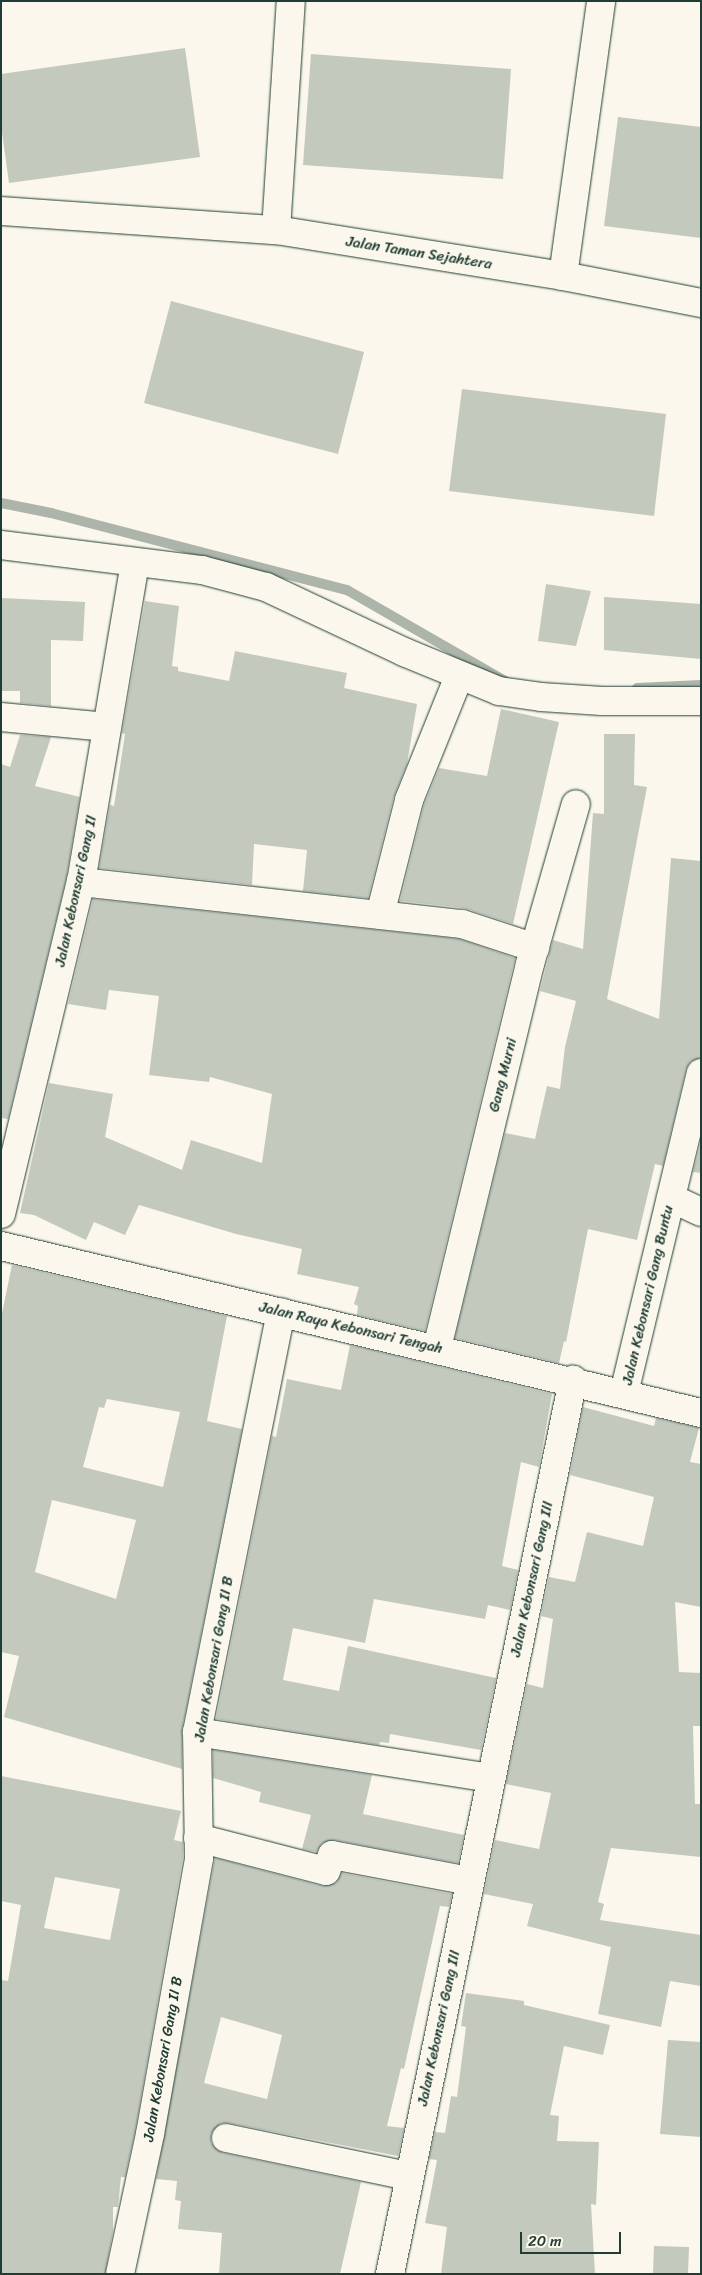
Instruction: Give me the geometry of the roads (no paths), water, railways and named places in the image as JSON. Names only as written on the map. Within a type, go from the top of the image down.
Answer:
[{"type":"street","points":[[276,230],[291,1]]},
{"type":"street","points":[[563,276],[601,1]]},
{"type":"street","name":"Jalan Taman Sejahtera","points":[[1,211],[276,230],[563,276],[701,303]]},
{"type":"street","points":[[1,545],[135,564],[202,570],[266,587],[459,676],[500,691],[541,698],[701,701]]},
{"type":"street","name":"Jalan Kebonsari Gang II","points":[[1,1214],[81,882],[135,564]]},
{"type":"street","points":[[380,915],[409,800],[459,676]]},
{"type":"street","points":[[1,717],[107,727]]},
{"type":"street","name":"Gang Murni","points":[[437,1348],[535,948],[576,804]]},
{"type":"street","points":[[81,882],[462,924],[535,948]]},
{"type":"street","name":"Jalan Kebonsari Gang Buntu","points":[[624,1393],[701,1072]]},
{"type":"street","name":"Jalan Kebonsari Gang Buntu","points":[[671,1198],[701,1212]]},
{"type":"street","name":"Jalan Raya Kebonsari Tengah","points":[[1,1246],[573,1380],[701,1413]]},
{"type":"street","name":"Jalan Kebonsari Gang II B","points":[[120,2274],[150,2134],[200,1858],[198,1838],[197,1732],[281,1312]]},
{"type":"street","name":"Jalan Kebonsari Gang III","points":[[390,2274],[408,2176],[573,1380]]},
{"type":"street","points":[[197,1732],[491,1778]]},
{"type":"street","points":[[198,1838],[326,1871],[332,1854],[470,1881]]},
{"type":"street","points":[[226,2138],[408,2176]]},
{"type":"waterway","points":[[1,503],[51,513],[347,590],[505,681]]},
{"type":"waterway","points":[[637,688],[701,685]]}]
